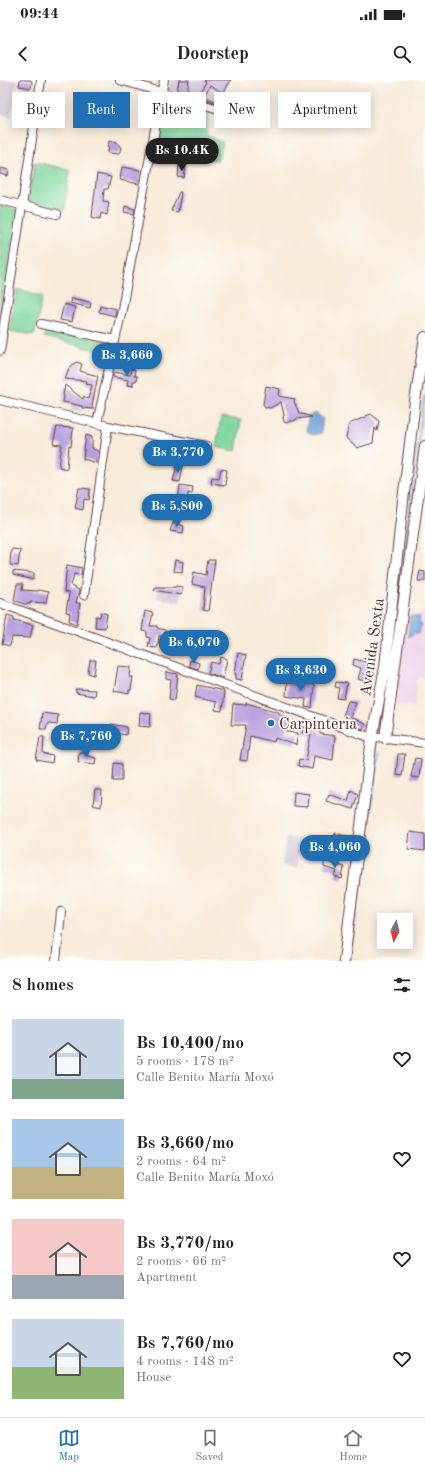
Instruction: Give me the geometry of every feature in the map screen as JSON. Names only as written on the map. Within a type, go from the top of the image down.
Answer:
[{"type":"street","points":[[0,351],[23,207],[41,80]]},
{"type":"street","points":[[120,80],[162,92],[164,80]]},
{"type":"street","points":[[97,423],[115,340],[155,128]]},
{"type":"street","points":[[0,200],[23,207],[57,214]]},
{"type":"street","points":[[41,324],[115,340]]},
{"type":"street","name":"Avenida Sexta","points":[[397,605],[403,501],[425,337]]},
{"type":"street","points":[[0,400],[108,426],[206,446]]},
{"type":"street","points":[[84,595],[108,426]]},
{"type":"street","name":"Avenida Sexta","points":[[344,961],[379,738],[397,605],[425,446]]},
{"type":"street","points":[[0,603],[72,630],[379,738],[425,743]]},
{"type":"street","points":[[56,961],[61,912]]},
{"type":"shaded area","points":[[0,80],[18,80],[16,92],[12,92],[11,117],[0,114]]},
{"type":"shaded area","points":[[171,80],[230,80],[223,92],[214,92],[214,104],[206,102],[206,92],[174,92],[168,90]]},
{"type":"shaded area","points":[[75,394],[84,396],[81,412],[71,409]]},
{"type":"shaded area","points":[[158,591],[181,595],[180,602],[157,598]]},
{"type":"shaded area","points":[[407,611],[425,615],[425,678],[418,677],[415,707],[395,704]]},
{"type":"shaded area","points":[[286,837],[301,839],[297,868],[282,865]]},
{"type":"green space","points":[[206,111],[209,112],[206,135],[223,142],[217,161],[159,148],[162,128],[206,128]]},
{"type":"green space","points":[[35,162],[70,170],[64,212],[28,201]]},
{"type":"green space","points":[[0,205],[17,210],[0,317]]},
{"type":"green space","points":[[17,289],[43,296],[34,335],[9,331]]},
{"type":"green space","points":[[46,328],[110,343],[108,353],[44,337]]},
{"type":"green space","points":[[221,417],[241,420],[236,451],[216,447]]},
{"type":"water","points":[[316,413],[323,419],[321,433],[312,435],[306,430],[309,416]]},
{"type":"water","points":[[410,616],[420,617],[419,622],[421,625],[419,634],[415,633],[408,637]]},
{"type":"building","points":[[20,80],[31,80],[31,88],[19,86]]},
{"type":"building","points":[[179,80],[189,80],[187,92],[177,91]]},
{"type":"building","points":[[204,80],[231,80],[224,92],[210,85],[206,93],[200,92],[206,82]]},
{"type":"building","points":[[206,98],[214,101],[214,102],[206,100]]},
{"type":"building","points":[[109,141],[117,142],[121,148],[119,154],[108,153]]},
{"type":"building","points":[[179,165],[186,167],[184,178],[178,177]]},
{"type":"building","points":[[122,167],[140,170],[139,184],[120,180]]},
{"type":"building","points":[[0,168],[9,170],[8,176],[0,174]]},
{"type":"building","points":[[97,174],[111,177],[108,189],[104,189],[103,201],[109,202],[107,215],[101,213],[100,219],[92,217]]},
{"type":"building","points":[[179,192],[181,192],[178,212],[171,211]]},
{"type":"building","points":[[125,206],[135,209],[134,214],[124,212]]},
{"type":"building","points":[[71,298],[91,302],[90,308],[70,303]]},
{"type":"building","points":[[64,304],[75,307],[72,322],[60,320]]},
{"type":"building","points":[[100,305],[116,309],[115,316],[99,312]]},
{"type":"building","points":[[76,362],[82,364],[80,371],[98,376],[92,406],[94,409],[82,408],[82,406],[63,402],[65,385],[83,399],[84,396],[88,399],[92,385],[86,384],[87,381],[65,379],[69,368]]},
{"type":"building","points":[[131,369],[135,370],[134,376],[137,376],[136,381],[133,381],[133,386],[127,385],[128,380],[113,377],[114,372],[130,375]]},
{"type":"building","points":[[266,386],[280,389],[279,396],[295,399],[294,401],[299,413],[312,417],[296,419],[295,421],[290,421],[287,423],[284,422],[281,402],[270,408],[265,407],[263,404]]},
{"type":"building","points":[[371,414],[379,421],[377,431],[375,428],[373,443],[357,448],[346,438],[349,424]]},
{"type":"building","points":[[57,427],[73,428],[71,447],[69,446],[67,469],[59,467],[62,445],[53,444]]},
{"type":"building","points":[[86,435],[92,437],[92,448],[99,452],[97,463],[83,459]]},
{"type":"building","points":[[177,465],[183,466],[180,482],[173,481]]},
{"type":"building","points":[[221,469],[227,470],[225,485],[211,483],[212,477],[219,478]]},
{"type":"building","points":[[180,485],[193,487],[192,494],[188,493],[186,514],[172,513],[175,501],[178,502]]},
{"type":"building","points":[[79,488],[90,489],[89,500],[84,499],[83,510],[75,508]]},
{"type":"building","points":[[173,523],[184,526],[183,533],[170,531]]},
{"type":"building","points":[[11,549],[20,550],[18,566],[10,565]]},
{"type":"building","points":[[175,560],[183,562],[182,572],[173,571]]},
{"type":"building","points":[[208,560],[215,560],[208,611],[203,610],[205,587],[192,584],[194,572],[206,575]]},
{"type":"building","points":[[67,565],[82,568],[81,575],[74,574],[71,586],[79,590],[76,603],[80,603],[77,624],[69,621],[70,613],[66,612],[69,593],[64,592]]},
{"type":"building","points":[[13,571],[34,573],[34,580],[13,575]]},
{"type":"building","points":[[420,571],[425,572],[425,581],[418,581]]},
{"type":"building","points":[[17,584],[23,584],[22,590],[38,590],[48,592],[46,603],[30,602],[30,604],[24,604],[14,600]]},
{"type":"building","points":[[155,587],[183,587],[181,595],[154,590]]},
{"type":"building","points":[[145,611],[153,613],[150,626],[157,626],[157,628],[165,630],[164,636],[159,636],[156,648],[148,647],[150,638],[147,637],[147,632],[142,631]]},
{"type":"building","points":[[101,612],[107,614],[105,628],[95,627],[96,616],[100,617]]},
{"type":"building","points":[[7,615],[14,617],[14,620],[33,625],[30,638],[12,637],[10,646],[2,644]]},
{"type":"building","points":[[172,642],[182,644],[181,650],[170,648]]},
{"type":"building","points":[[238,653],[246,655],[242,680],[236,679],[235,674]]},
{"type":"building","points":[[221,657],[227,659],[223,678],[208,673],[211,662],[219,664]]},
{"type":"building","points":[[354,659],[374,664],[370,683],[358,679],[361,668],[353,665]]},
{"type":"building","points":[[90,660],[96,660],[94,675],[88,673]]},
{"type":"building","points":[[190,660],[199,663],[198,669],[189,666]]},
{"type":"building","points":[[118,666],[131,667],[130,677],[133,677],[129,694],[114,691]]},
{"type":"building","points":[[166,672],[178,674],[175,700],[169,699],[171,680],[166,679]]},
{"type":"building","points":[[287,681],[314,685],[312,708],[305,707],[306,699],[286,696]]},
{"type":"building","points":[[336,682],[347,683],[344,699],[337,698],[339,688],[335,687]]},
{"type":"building","points":[[197,685],[224,691],[222,711],[215,710],[216,702],[195,697]]},
{"type":"building","points":[[76,689],[95,690],[94,696],[76,693]]},
{"type":"building","points":[[348,701],[356,702],[350,718],[343,716]]},
{"type":"building","points":[[246,703],[279,712],[279,714],[289,718],[287,732],[298,733],[296,745],[275,738],[274,742],[250,736],[247,761],[240,760],[246,725],[231,725],[233,704],[246,705]]},
{"type":"building","points":[[140,712],[151,714],[150,727],[139,726]]},
{"type":"building","points":[[42,713],[58,715],[57,724],[48,723],[46,729],[40,729]]},
{"type":"building","points":[[352,718],[365,724],[363,729],[349,724]]},
{"type":"building","points":[[111,724],[127,727],[126,735],[109,732]]},
{"type":"building","points":[[303,727],[320,731],[320,734],[335,736],[333,760],[314,756],[312,769],[298,766],[299,759],[306,760],[311,734],[302,733]]},
{"type":"building","points":[[40,737],[44,737],[43,754],[53,756],[52,763],[36,760]]},
{"type":"building","points":[[79,752],[88,752],[87,756],[96,758],[95,764],[78,762]]},
{"type":"building","points":[[398,754],[405,754],[402,776],[396,775]]},
{"type":"building","points":[[415,758],[421,759],[419,778],[411,777]]},
{"type":"building","points":[[114,763],[122,764],[122,781],[113,781]]},
{"type":"building","points":[[95,790],[102,790],[101,807],[93,805]]},
{"type":"building","points":[[351,790],[358,794],[353,809],[326,801],[329,794],[348,801]]},
{"type":"building","points":[[294,792],[309,794],[308,807],[293,806]]},
{"type":"building","points":[[410,832],[425,834],[425,851],[408,849]]},
{"type":"building","points":[[335,833],[353,838],[348,854],[342,853],[345,842],[334,839]]},
{"type":"building","points":[[324,861],[344,867],[342,879],[335,877],[337,871],[324,867]]},
{"type":"waterway","points":[[398,599],[425,396]]},
{"type":"waterway","points":[[391,657],[396,618]]},
{"type":"waterway","points":[[349,960],[379,753]]},
{"type":"place","name":"Carpinteria","points":[[271,723]]}]
